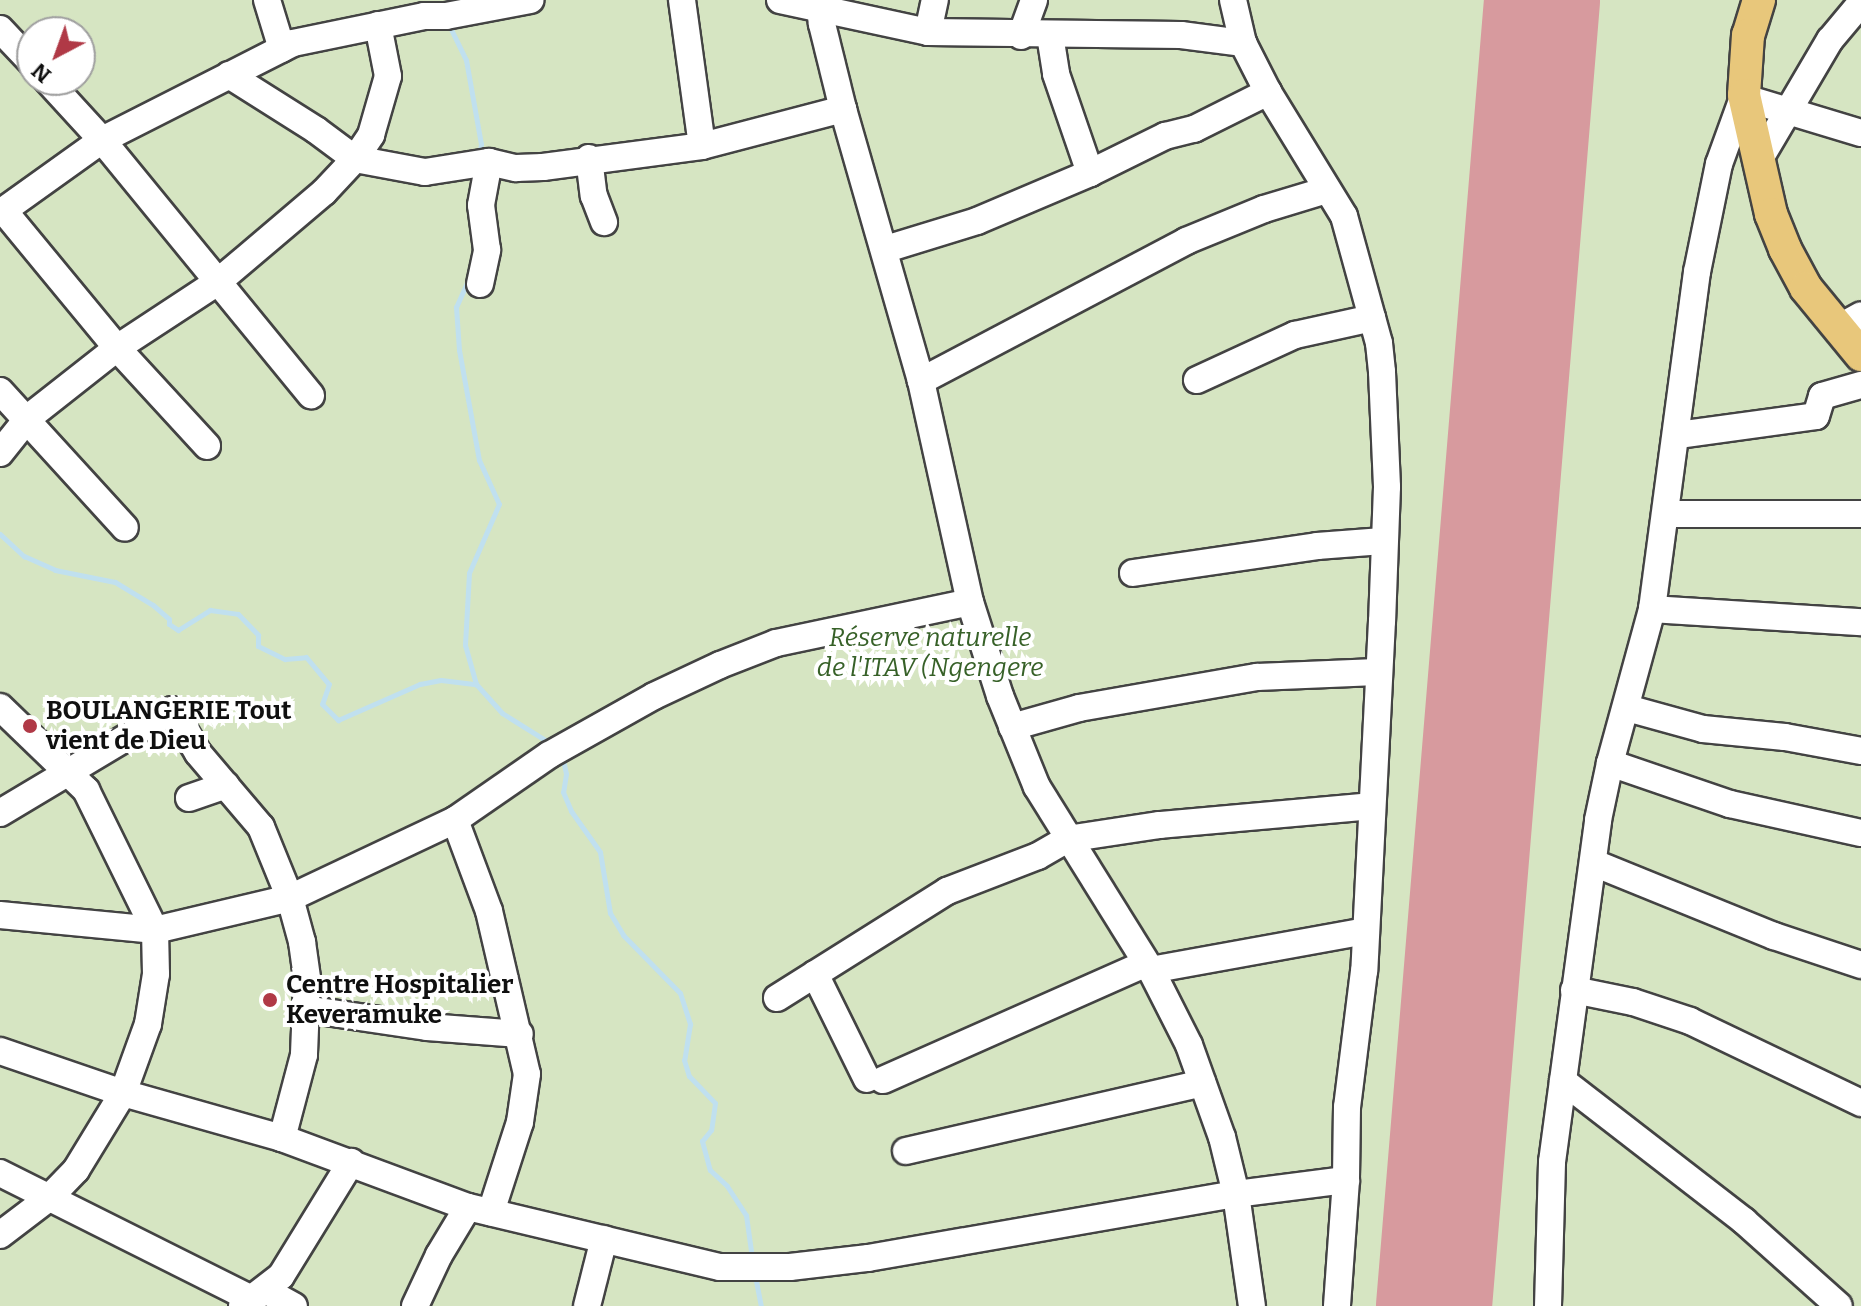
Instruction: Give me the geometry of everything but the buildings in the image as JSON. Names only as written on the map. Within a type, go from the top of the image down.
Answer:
[{"type":"main road","points":[[1759,0],[1748,35],[1744,97],[1758,162],[1785,249],[1806,288],[1850,322],[1861,355]]},
{"type":"street","points":[[267,0],[282,49]]},
{"type":"street","points":[[207,446],[117,348],[2,212],[102,140],[293,43],[378,25],[531,0]]},
{"type":"street","points":[[682,0],[702,146]]},
{"type":"street","points":[[780,0],[819,3],[864,20],[928,32],[1021,36],[1181,35],[1243,43]]},
{"type":"street","points":[[928,32],[935,0]]},
{"type":"street","points":[[1021,36],[1034,0]]},
{"type":"street","points":[[1233,0],[1243,43],[1268,92],[1344,216],[1372,318],[1384,396],[1387,487],[1365,931],[1347,1107],[1346,1180],[1337,1306]]},
{"type":"street","points":[[819,3],[843,109],[886,249],[921,381],[970,602],[1023,759],[1067,839],[1148,967],[1189,1045],[1222,1137],[1236,1194],[1252,1306]]},
{"type":"street","points":[[1758,162],[1843,20],[1861,3]]},
{"type":"street","points":[[0,453],[28,418],[117,348],[219,281],[324,192],[355,159],[371,135],[388,76],[378,25]]},
{"type":"street","points":[[0,29],[16,46]]},
{"type":"street","points":[[1050,35],[1056,74],[1090,173]]},
{"type":"street","points":[[229,75],[316,130],[355,159],[425,172],[480,162],[516,168],[702,146],[843,109]]},
{"type":"street","points":[[886,249],[977,221],[1090,173],[1165,136],[1194,129],[1268,92]]},
{"type":"street","points":[[62,96],[102,140],[311,395]]},
{"type":"street","points":[[1550,1305],[1552,1162],[1574,990],[1610,763],[1652,609],[1678,435],[1697,272],[1719,164],[1744,97],[1861,133]]},
{"type":"street","points":[[589,158],[594,196],[604,222]]},
{"type":"street","points":[[480,162],[481,205],[487,250],[480,284]]},
{"type":"street","points":[[921,381],[1186,241],[1264,209],[1327,190]]},
{"type":"street","points":[[1197,380],[1295,335],[1372,318]]},
{"type":"street","points":[[1678,435],[1816,416],[1822,396],[1861,385]]},
{"type":"street","points":[[0,391],[28,418],[125,528]]},
{"type":"street","points":[[1666,514],[1861,514]]},
{"type":"street","points":[[1133,573],[1317,546],[1383,541]]},
{"type":"street","points":[[0,915],[155,930],[290,898],[455,820],[549,755],[654,696],[720,665],[776,643],[970,602]]},
{"type":"street","points":[[1652,609],[1861,622]]},
{"type":"street","points":[[1012,727],[1079,708],[1228,682],[1377,672]]},
{"type":"street","points":[[0,707],[86,790],[155,930],[153,999],[123,1093],[76,1170],[50,1197],[0,1235]]},
{"type":"street","points":[[1627,708],[1703,729],[1785,737],[1861,751]]},
{"type":"street","points":[[0,813],[172,710],[198,753],[261,827],[290,898],[302,942],[307,979],[304,1055],[282,1138]]},
{"type":"street","points":[[1610,763],[1730,804],[1861,833]]},
{"type":"street","points":[[189,798],[226,785]]},
{"type":"street","points":[[777,998],[947,891],[1038,856],[1067,839],[1176,823],[1371,806]]},
{"type":"street","points":[[415,1306],[439,1255],[480,1209],[520,1122],[527,1074],[489,911],[455,820]]},
{"type":"street","points":[[1594,863],[1774,936],[1861,965]]},
{"type":"street","points":[[815,974],[875,1080],[1148,967],[1365,931]]},
{"type":"street","points":[[1574,990],[1633,1002],[1690,1021],[1861,1103]]},
{"type":"street","points":[[305,1009],[427,1027],[520,1034]]},
{"type":"street","points":[[0,1051],[123,1093],[282,1138],[480,1209],[720,1267],[790,1267],[972,1242],[1236,1194],[1346,1180]]},
{"type":"street","points":[[1563,1081],[1744,1221],[1839,1306]]},
{"type":"street","points":[[906,1151],[1202,1083]]},
{"type":"street","points":[[254,1298],[281,1276],[351,1162]]},
{"type":"street","points":[[0,1173],[254,1298],[294,1306]]},
{"type":"street","points":[[587,1306],[604,1239]]},
{"type":"street","points":[[1856,1306],[1861,1302]]},
{"type":"green space","name":"Réserve naturelle de l'ITAV (Ngengere","points":[[0,0],[1861,0],[1861,1306],[0,1306]]},
{"type":"waterway","points":[[448,23],[466,60],[481,144],[479,155]]},
{"type":"waterway","points":[[469,278],[456,307],[459,350],[479,460],[499,504],[469,573],[465,645],[476,684],[502,713],[553,745]]},
{"type":"waterway","points":[[0,534],[24,556],[55,570],[115,582],[153,605],[178,630],[210,610],[238,614],[258,635],[258,646],[285,659],[306,657],[329,684],[322,704],[338,720],[420,684],[441,680],[476,684]]},
{"type":"waterway","points":[[562,755],[566,774],[563,792],[571,811],[600,852],[610,913],[623,935],[680,993],[690,1024],[684,1060],[689,1076],[715,1103],[711,1130],[702,1141],[710,1170],[727,1186],[746,1215],[752,1258]]},
{"type":"waterway","points":[[756,1281],[761,1306]]},
{"type":"runway","points":[[1434,1306],[1542,0]]},
{"type":"place","name":"BOULANGERIE Tout vient de Dieu","points":[[30,726]]},
{"type":"place","name":"Centre Hospitalier Keveramuke","points":[[270,1000]]}]
